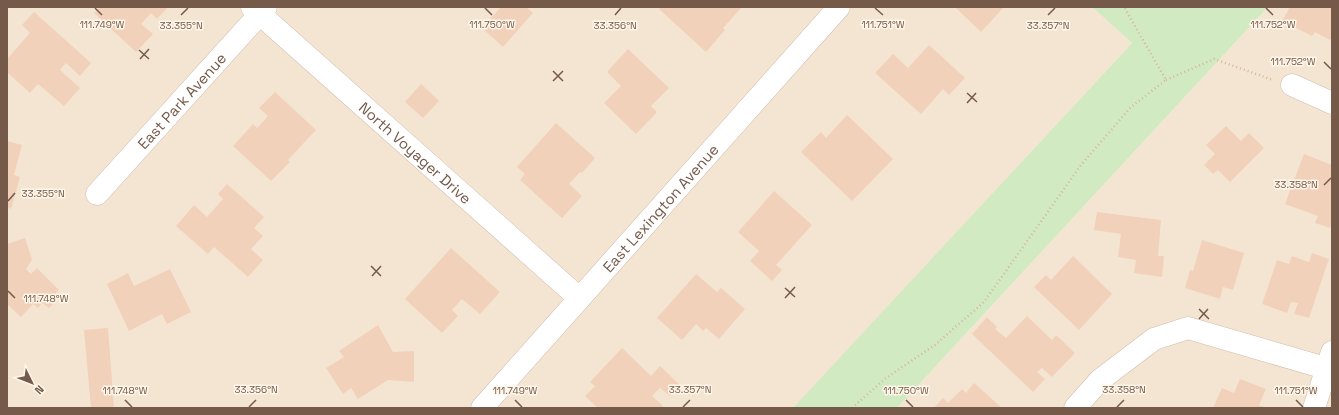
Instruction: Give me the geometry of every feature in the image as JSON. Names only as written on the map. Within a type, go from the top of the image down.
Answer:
[{"type":"street","name":"East Lexington Avenue","points":[[482,408],[839,7]]},
{"type":"street","name":"North Voyager Drive","points":[[259,9],[579,298]]},
{"type":"street","name":"East Park Avenue","points":[[97,194],[259,9]]},
{"type":"street","points":[[1292,85],[1332,103]]},
{"type":"street","points":[[1075,408],[1100,380],[1154,339],[1188,328],[1330,364],[1314,408]]},
{"type":"path","points":[[1124,7],[1166,80]]},
{"type":"path","points":[[852,408],[886,378],[934,344],[984,302],[1081,166],[1131,107],[1166,80],[1214,59],[1261,76],[1292,85]]},
{"type":"shaded area","points":[[7,7],[1092,7],[1132,43],[794,408],[7,408]]},
{"type":"shaded area","points":[[1268,7],[1332,7],[1332,408],[897,408]]},
{"type":"green space","points":[[1092,7],[1268,7],[897,408],[793,408],[1132,43]]},
{"type":"building","points":[[100,7],[168,7],[157,19],[151,13],[141,24],[153,34],[136,52],[94,13]]},
{"type":"building","points":[[501,7],[526,7],[533,13],[503,47],[482,28]]},
{"type":"building","points":[[661,7],[742,7],[723,28],[725,30],[706,52],[659,9]]},
{"type":"building","points":[[955,7],[1004,7],[981,32]]},
{"type":"building","points":[[1290,7],[1332,7],[1332,36],[1330,40],[1315,32],[1312,36],[1282,21]]},
{"type":"building","points":[[34,12],[91,63],[80,76],[66,63],[60,70],[80,88],[64,106],[38,84],[30,93],[7,72],[7,59],[30,33],[22,25]]},
{"type":"building","points":[[929,45],[965,78],[949,95],[943,89],[921,114],[875,73],[893,54],[908,68]]},
{"type":"building","points":[[628,49],[669,88],[651,106],[657,112],[636,134],[604,103],[621,86],[607,72]]},
{"type":"building","points":[[421,84],[439,101],[423,118],[405,102]]},
{"type":"building","points":[[275,92],[316,130],[288,160],[290,162],[271,181],[233,146],[253,124],[257,128],[268,116],[259,108]]},
{"type":"building","points":[[847,115],[893,159],[852,201],[801,152],[821,132],[826,138]]},
{"type":"building","points":[[556,123],[595,158],[582,173],[580,172],[569,184],[582,196],[562,218],[520,180],[525,174],[517,167]]},
{"type":"building","points":[[1226,126],[1241,141],[1249,133],[1264,148],[1230,182],[1218,170],[1213,174],[1204,165],[1215,154],[1206,145]]},
{"type":"building","points":[[7,141],[22,145],[14,175],[20,177],[11,209],[7,207]]},
{"type":"building","points":[[1304,154],[1332,165],[1332,222],[1330,228],[1315,223],[1318,216],[1285,204]]},
{"type":"building","points":[[227,184],[264,217],[254,228],[263,236],[251,249],[263,260],[248,277],[214,247],[208,254],[176,226],[194,205],[207,217],[223,199],[218,194]]},
{"type":"building","points":[[774,191],[812,225],[776,265],[782,270],[772,281],[750,261],[759,251],[738,232]]},
{"type":"building","points":[[1097,212],[1161,220],[1158,256],[1164,256],[1162,277],[1134,273],[1136,260],[1118,257],[1121,234],[1094,230]]},
{"type":"building","points":[[25,238],[32,260],[26,269],[31,274],[37,268],[59,290],[53,296],[57,300],[49,308],[42,303],[38,308],[33,304],[21,317],[7,304],[7,244]]},
{"type":"building","points":[[1202,240],[1244,253],[1233,290],[1223,287],[1220,299],[1185,288],[1190,270],[1193,271]]},
{"type":"building","points":[[451,248],[500,292],[480,314],[462,299],[452,310],[458,316],[442,333],[405,299]]},
{"type":"building","points":[[1312,253],[1329,259],[1309,318],[1294,314],[1298,303],[1291,302],[1287,313],[1262,304],[1277,260],[1289,264],[1292,256],[1309,262]]},
{"type":"building","points":[[1073,256],[1112,294],[1079,330],[1034,287],[1046,275],[1051,280]]},
{"type":"building","points":[[170,269],[191,312],[167,324],[162,314],[129,331],[107,284],[128,273],[134,286]]},
{"type":"building","points":[[696,274],[717,292],[721,288],[745,309],[719,339],[706,328],[703,331],[696,324],[682,340],[657,318]]},
{"type":"building","points":[[1027,316],[1052,340],[1056,335],[1075,353],[1052,377],[1042,368],[1037,372],[1045,379],[1033,392],[972,334],[987,317],[997,327],[995,329],[1006,338]]},
{"type":"building","points":[[378,325],[393,352],[414,351],[414,382],[388,380],[358,399],[351,388],[343,394],[326,368],[344,357],[339,351]]},
{"type":"building","points":[[108,328],[114,407],[91,408],[84,330]]},
{"type":"building","points":[[622,348],[651,376],[660,366],[680,385],[670,396],[660,388],[652,396],[663,406],[661,408],[598,408],[585,396],[595,386],[590,382]]},
{"type":"building","points":[[1240,379],[1266,389],[1259,405],[1266,408],[1213,408],[1222,388],[1234,393]]},
{"type":"building","points":[[974,383],[1002,408],[934,408],[943,398],[948,403],[962,389],[966,393]]}]
